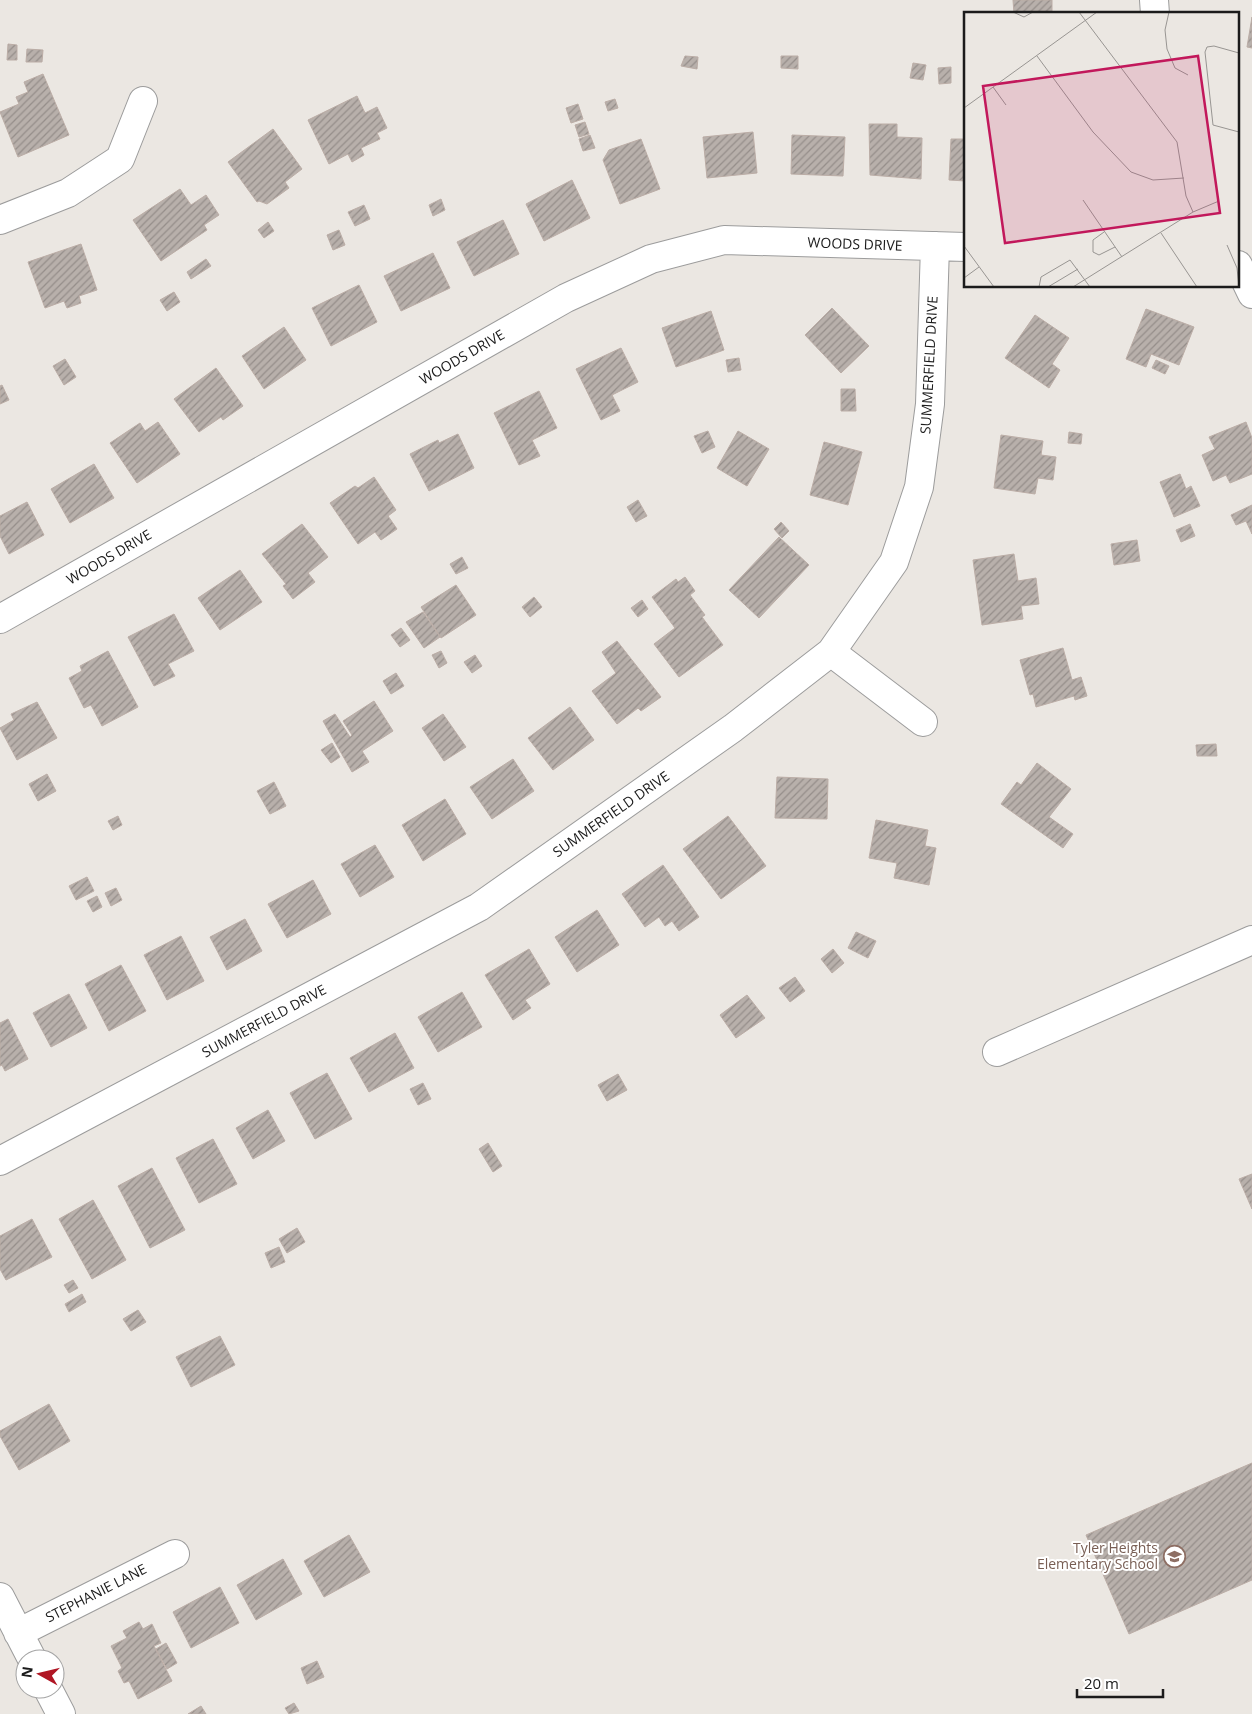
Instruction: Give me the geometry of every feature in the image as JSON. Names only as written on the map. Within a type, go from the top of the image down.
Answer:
[{"type":"street","points":[[0,220],[68,193],[120,159],[143,101]]},
{"type":"street","name":"WOODS DRIVE","points":[[0,619],[566,298],[651,259],[724,240],[964,247]]},
{"type":"street","name":"SUMMERFIELD DRIVE","points":[[0,1161],[479,908],[733,728],[831,652],[894,562],[919,487],[930,404],[935,246]]},
{"type":"street","points":[[1240,269],[1252,294]]},
{"type":"street","points":[[831,652],[923,722]]},
{"type":"street","points":[[997,1052],[1252,940]]},
{"type":"street","name":"STEPHANIE LANE","points":[[18,1632],[174,1554]]},
{"type":"street","points":[[0,1597],[27,1649]]},
{"type":"street","points":[[53,1699],[61,1714]]},
{"type":"building","points":[[1013,0],[1052,0],[1052,12],[1014,12]]},
{"type":"building","points":[[1252,17],[1252,48],[1247,47]]},
{"type":"building","points":[[8,44],[17,45],[17,60],[7,60]]},
{"type":"building","points":[[27,49],[43,50],[42,62],[26,62]]},
{"type":"building","points":[[685,56],[698,57],[697,69],[681,66]]},
{"type":"building","points":[[781,56],[798,56],[798,69],[781,68]]},
{"type":"building","points":[[913,63],[926,65],[923,80],[910,78]]},
{"type":"building","points":[[951,67],[951,83],[939,84],[938,68]]},
{"type":"building","points":[[43,74],[69,135],[18,157],[0,112],[19,104],[16,97],[28,92],[24,82]]},
{"type":"building","points":[[357,96],[365,113],[377,107],[387,128],[377,133],[380,139],[361,148],[364,155],[352,162],[348,154],[329,164],[308,120]]},
{"type":"building","points":[[615,99],[618,108],[608,111],[605,102]]},
{"type":"building","points":[[578,104],[583,119],[571,123],[566,108]]},
{"type":"building","points":[[585,122],[589,134],[579,137],[575,125]]},
{"type":"building","points":[[869,124],[897,124],[897,137],[922,138],[921,179],[870,175]]},
{"type":"building","points":[[273,129],[302,169],[285,182],[289,188],[267,204],[257,202],[228,162]]},
{"type":"building","points":[[753,132],[757,173],[707,178],[703,137]]},
{"type":"building","points":[[590,135],[595,148],[583,151],[579,139]]},
{"type":"building","points":[[792,135],[845,137],[843,176],[791,174]]},
{"type":"building","points":[[641,139],[660,189],[620,204],[603,160],[609,150]]},
{"type":"building","points":[[951,139],[964,139],[964,181],[949,180]]},
{"type":"building","points":[[572,180],[590,218],[544,241],[526,204]]},
{"type":"building","points":[[180,189],[191,205],[206,195],[219,215],[204,225],[207,230],[161,261],[133,220]]},
{"type":"building","points":[[441,199],[445,210],[433,216],[429,205]]},
{"type":"building","points":[[364,205],[370,219],[355,226],[348,212]]},
{"type":"building","points":[[503,220],[519,254],[474,276],[457,242]]},
{"type":"building","points":[[268,222],[274,231],[264,238],[258,230]]},
{"type":"building","points":[[339,230],[345,245],[333,250],[327,235]]},
{"type":"building","points":[[81,244],[97,290],[79,296],[81,303],[67,308],[64,301],[45,308],[28,262]]},
{"type":"building","points":[[433,253],[450,288],[401,311],[384,276]]},
{"type":"building","points":[[206,259],[211,266],[191,279],[187,272]]},
{"type":"building","points":[[359,285],[377,322],[331,346],[312,308]]},
{"type":"building","points":[[174,292],[180,302],[167,311],[160,300]]},
{"type":"building","points":[[832,308],[869,346],[841,373],[805,335]]},
{"type":"building","points":[[1146,309],[1194,327],[1179,365],[1151,354],[1146,367],[1126,359]]},
{"type":"building","points":[[711,311],[724,350],[676,367],[662,328]]},
{"type":"building","points":[[1035,315],[1069,338],[1052,364],[1060,370],[1049,388],[1005,358]]},
{"type":"building","points":[[284,327],[306,360],[264,389],[242,356]]},
{"type":"building","points":[[621,348],[638,382],[612,395],[620,411],[601,420],[576,369]]},
{"type":"building","points":[[739,358],[741,370],[728,372],[726,360]]},
{"type":"building","points":[[65,359],[76,377],[64,385],[53,366]]},
{"type":"building","points":[[1156,360],[1169,366],[1165,374],[1152,368]]},
{"type":"building","points":[[216,368],[243,406],[223,420],[221,417],[199,432],[174,399]]},
{"type":"building","points":[[2,385],[9,400],[0,404],[0,386]]},
{"type":"building","points":[[841,389],[855,389],[856,411],[841,411]]},
{"type":"building","points":[[539,391],[557,428],[532,440],[540,456],[519,465],[494,413]]},
{"type":"building","points":[[158,422],[180,454],[137,483],[110,443],[140,423],[145,431]]},
{"type":"building","points":[[1246,422],[1252,438],[1252,474],[1230,483],[1226,475],[1213,481],[1202,455],[1215,449],[1209,437]]},
{"type":"building","points":[[708,431],[715,447],[702,453],[694,436]]},
{"type":"building","points":[[738,431],[769,449],[747,486],[717,468]]},
{"type":"building","points":[[1069,432],[1082,434],[1081,444],[1068,443]]},
{"type":"building","points":[[458,434],[474,468],[429,491],[410,454],[438,440],[439,443]]},
{"type":"building","points":[[1001,435],[1043,441],[1041,455],[1056,457],[1053,480],[1038,478],[1035,494],[994,488]]},
{"type":"building","points":[[824,442],[862,452],[848,505],[810,495]]},
{"type":"building","points":[[94,464],[114,498],[70,523],[51,489]]},
{"type":"building","points":[[1180,474],[1186,489],[1191,486],[1200,506],[1174,517],[1160,482]]},
{"type":"building","points":[[374,477],[396,510],[388,516],[397,529],[381,540],[375,532],[358,544],[330,503],[355,486],[358,488]]},
{"type":"building","points":[[638,500],[647,516],[636,522],[627,507]]},
{"type":"building","points":[[27,502],[44,535],[9,554],[0,536],[0,516]]},
{"type":"building","points":[[1252,505],[1252,534],[1246,521],[1236,525],[1231,515]]},
{"type":"building","points":[[781,522],[789,531],[782,538],[774,529]]},
{"type":"building","points":[[302,524],[328,557],[308,573],[315,582],[293,599],[283,586],[286,584],[262,554]]},
{"type":"building","points":[[1190,524],[1195,536],[1181,542],[1176,530]]},
{"type":"building","points":[[779,537],[809,565],[759,618],[729,590]]},
{"type":"building","points":[[1137,540],[1140,561],[1114,565],[1111,544]]},
{"type":"building","points":[[1014,554],[1018,581],[1036,578],[1039,604],[1021,606],[1023,619],[982,625],[973,560]]},
{"type":"building","points":[[462,557],[468,568],[456,574],[450,564]]},
{"type":"building","points":[[240,570],[262,602],[220,630],[198,598]]},
{"type":"building","points":[[685,577],[695,591],[690,595],[705,615],[702,617],[723,645],[679,677],[654,644],[675,628],[652,597],[676,579],[678,582]]},
{"type":"building","points":[[456,585],[476,615],[441,638],[421,607]]},
{"type":"building","points":[[534,597],[542,607],[530,617],[522,607]]},
{"type":"building","points":[[642,600],[648,609],[638,617],[631,608]]},
{"type":"building","points":[[423,612],[440,637],[424,648],[406,622]]},
{"type":"building","points":[[174,614],[194,651],[168,664],[175,676],[154,686],[128,637]]},
{"type":"building","points":[[401,628],[410,640],[400,647],[391,635]]},
{"type":"building","points":[[617,641],[661,697],[641,711],[638,708],[617,724],[592,691],[616,673],[602,652]]},
{"type":"building","points":[[1063,648],[1072,680],[1081,677],[1087,696],[1075,700],[1074,696],[1036,707],[1033,694],[1030,695],[1020,660]]},
{"type":"building","points":[[108,651],[138,707],[102,726],[91,705],[84,708],[69,678],[82,671],[80,666]]},
{"type":"building","points":[[441,651],[447,663],[439,668],[432,655]]},
{"type":"building","points":[[475,655],[482,666],[472,673],[464,662]]},
{"type":"building","points":[[396,673],[404,686],[391,694],[383,681]]},
{"type":"building","points":[[374,701],[393,731],[362,751],[369,762],[352,772],[323,721],[335,714],[350,737],[352,735],[343,721]]},
{"type":"building","points":[[37,702],[57,738],[17,760],[0,728],[14,720],[11,714]]},
{"type":"building","points":[[570,707],[594,740],[553,770],[528,738]]},
{"type":"building","points":[[443,714],[466,747],[444,761],[422,728]]},
{"type":"building","points":[[332,743],[340,757],[331,763],[321,750]]},
{"type":"building","points":[[1216,744],[1217,756],[1197,756],[1196,745]]},
{"type":"building","points":[[513,759],[534,791],[492,819],[470,787]]},
{"type":"building","points":[[1037,763],[1071,789],[1049,817],[1073,834],[1063,848],[1001,804],[1017,782],[1021,785]]},
{"type":"building","points":[[47,774],[56,791],[38,801],[29,784]]},
{"type":"building","points":[[777,777],[828,779],[827,819],[775,818]]},
{"type":"building","points":[[274,782],[286,806],[270,814],[257,791]]},
{"type":"building","points":[[445,799],[466,834],[423,861],[402,825]]},
{"type":"building","points":[[118,816],[122,825],[113,830],[108,821]]},
{"type":"building","points":[[728,816],[766,866],[721,899],[683,849]]},
{"type":"building","points":[[876,820],[928,830],[925,846],[936,848],[929,885],[894,878],[897,863],[869,858]]},
{"type":"building","points":[[375,845],[394,877],[360,897],[341,864]]},
{"type":"building","points":[[663,865],[699,917],[679,931],[672,921],[665,926],[659,917],[645,927],[622,894]]},
{"type":"building","points":[[87,877],[94,891],[76,900],[69,886]]},
{"type":"building","points":[[313,880],[331,914],[287,938],[268,904]]},
{"type":"building","points":[[116,888],[122,900],[111,906],[105,893]]},
{"type":"building","points":[[97,896],[102,907],[93,912],[87,901]]},
{"type":"building","points":[[597,910],[619,945],[577,972],[555,937]]},
{"type":"building","points":[[245,919],[262,951],[227,970],[210,937]]},
{"type":"building","points":[[856,932],[876,941],[868,958],[848,948]]},
{"type":"building","points":[[181,936],[204,981],[167,1000],[144,955]]},
{"type":"building","points":[[529,949],[550,984],[525,1000],[531,1008],[513,1020],[485,975]]},
{"type":"building","points":[[833,949],[844,963],[832,973],[821,959]]},
{"type":"building","points":[[121,965],[146,1011],[109,1031],[85,984]]},
{"type":"building","points":[[795,977],[805,991],[790,1002],[779,988]]},
{"type":"building","points":[[462,992],[482,1027],[438,1052],[418,1017]]},
{"type":"building","points":[[69,994],[87,1028],[51,1047],[33,1013]]},
{"type":"building","points":[[747,995],[765,1018],[736,1038],[720,1015]]},
{"type":"building","points":[[8,1019],[28,1059],[5,1071],[2,1065],[0,1066],[0,1023]]},
{"type":"building","points":[[395,1033],[414,1068],[369,1092],[350,1058]]},
{"type":"building","points":[[327,1073],[352,1119],[315,1139],[290,1093]]},
{"type":"building","points":[[618,1074],[627,1090],[607,1101],[598,1085]]},
{"type":"building","points":[[423,1083],[431,1099],[418,1105],[410,1089]]},
{"type":"building","points":[[268,1110],[285,1141],[253,1159],[236,1128]]},
{"type":"building","points":[[213,1139],[237,1184],[199,1203],[176,1158]]},
{"type":"building","points":[[488,1143],[502,1166],[493,1172],[479,1149]]},
{"type":"building","points":[[152,1168],[185,1230],[150,1248],[118,1186]]},
{"type":"building","points":[[1252,1174],[1252,1209],[1239,1179]]},
{"type":"building","points":[[93,1200],[126,1260],[92,1279],[59,1219]]},
{"type":"building","points":[[32,1219],[52,1257],[6,1280],[0,1269],[0,1236]]},
{"type":"building","points":[[297,1228],[305,1242],[287,1253],[279,1239]]},
{"type":"building","points":[[279,1247],[285,1262],[271,1268],[265,1253]]},
{"type":"building","points":[[73,1280],[78,1288],[69,1293],[64,1285]]},
{"type":"building","points":[[82,1294],[86,1302],[69,1312],[65,1304]]},
{"type":"building","points":[[138,1310],[146,1322],[131,1331],[123,1319]]},
{"type":"building","points":[[220,1336],[235,1365],[191,1387],[176,1357]]},
{"type":"building","points":[[49,1404],[70,1441],[19,1470],[0,1436],[0,1431]]},
{"type":"building","name":"Tyler Heights Elementary School","points":[[1252,1463],[1252,1580],[1129,1634],[1086,1535]]},
{"type":"building","points":[[349,1535],[370,1572],[324,1597],[304,1561]]},
{"type":"building","points":[[283,1559],[302,1594],[256,1620],[237,1585]]},
{"type":"building","points":[[220,1587],[239,1623],[191,1648],[173,1612]]},
{"type":"building","points":[[139,1622],[143,1629],[152,1624],[161,1643],[154,1646],[172,1681],[138,1699],[129,1681],[124,1683],[118,1671],[122,1668],[111,1646],[127,1638],[123,1631]]},
{"type":"building","points":[[166,1643],[177,1663],[167,1669],[156,1649]]},
{"type":"building","points":[[317,1661],[324,1677],[307,1684],[301,1668]]},
{"type":"building","points":[[294,1703],[299,1711],[289,1714],[285,1708]]},
{"type":"building","points":[[201,1706],[206,1714],[188,1714]]},
{"type":"place","name":"Tyler Heights Elementary School","points":[[1174,1556]]}]
